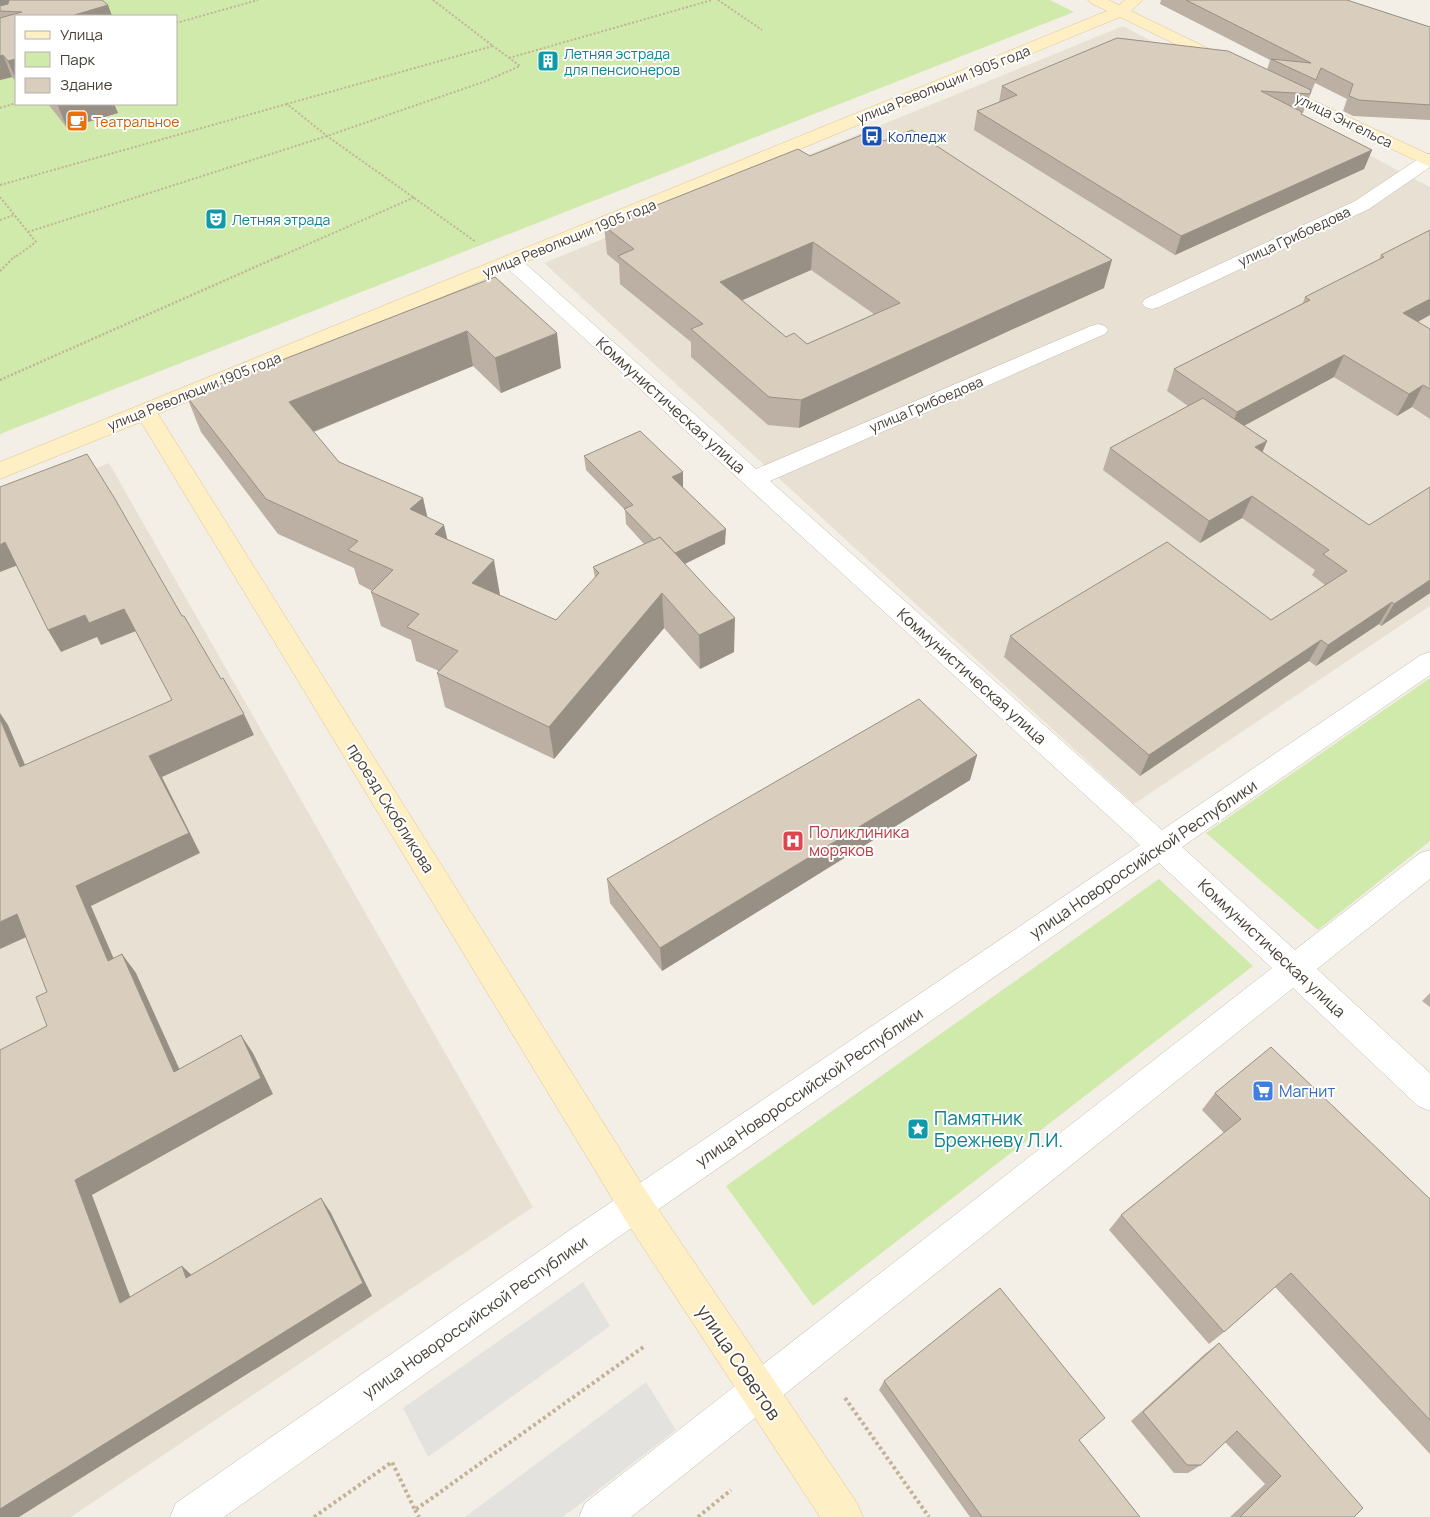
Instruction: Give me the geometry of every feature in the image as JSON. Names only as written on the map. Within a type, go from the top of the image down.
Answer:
[{"type":"street","points":[[1096,0],[1240,70]]},
{"type":"street","name":"улица Революции 1905 года","points":[[0,471],[1119,12],[1135,0]]},
{"type":"street","name":"улица Энгельса","points":[[1258,79],[1429,161]]},
{"type":"street","name":"улица Грибоедова","points":[[1152,303],[1362,205],[1429,161]]},
{"type":"street","name":"Коммунистическая улица","points":[[511,261],[1296,968],[1430,1095]]},
{"type":"street","name":"улица Грибоедова","points":[[753,479],[1098,330]]},
{"type":"street","name":"проезд Скобликова","points":[[145,411],[636,1206]]},
{"type":"street","name":"улица Новороссийской Республики","points":[[190,1517],[636,1206],[1430,662]]},
{"type":"street","points":[[599,1517],[1430,862]]},
{"type":"street","name":"улица Советов","points":[[636,1206],[843,1517]]},
{"type":"path","points":[[178,21],[258,0]]},
{"type":"path","points":[[28,232],[327,136],[486,81],[520,66],[434,0]]},
{"type":"path","points":[[509,58],[712,0]]},
{"type":"path","points":[[718,0],[762,30]]},
{"type":"path","points":[[0,185],[493,46]]},
{"type":"path","points":[[0,108],[15,103]]},
{"type":"path","points":[[287,104],[327,136],[476,242]]},
{"type":"path","points":[[0,380],[415,197]]},
{"type":"path","points":[[0,271],[9,261],[36,242],[1,199]]},
{"type":"path","points":[[0,220],[14,215]]},
{"type":"path","points":[[415,1510],[645,1346]]},
{"type":"path","points":[[845,1398],[929,1517]]},
{"type":"path","points":[[314,1517],[392,1462],[419,1517]]},
{"type":"path","points":[[698,1517],[731,1490]]},
{"type":"shaded area","points":[[1123,26],[1430,187],[1430,606],[1134,804],[544,263]]},
{"type":"shaded area","points":[[109,463],[533,1207],[71,1517],[0,1517],[0,508]]},
{"type":"shaded area","points":[[583,1282],[610,1326],[428,1457],[403,1408]]},
{"type":"shaded area","points":[[646,1382],[676,1430],[563,1517],[465,1517]]},
{"type":"green space","points":[[101,0],[1050,0],[1074,12],[0,434],[0,28],[15,24],[15,105],[178,105],[178,15],[47,15]]},
{"type":"green space","points":[[1430,678],[1430,841],[1318,930],[1206,833]]},
{"type":"green space","points":[[1159,879],[1253,966],[813,1306],[726,1186]]},
{"type":"building","points":[[9,0],[102,0],[108,5],[74,15],[15,15],[15,59],[8,61],[3,55],[0,56],[0,18],[22,12],[0,11],[0,6],[8,4]]},
{"type":"building","points":[[1186,0],[1347,0],[1430,27],[1430,105],[1359,100],[1349,96],[1353,84],[1321,68],[1316,80],[1271,59],[1311,63]]},
{"type":"building","points":[[1117,38],[1228,51],[1311,90],[1310,94],[1261,91],[1302,112],[1301,114],[1372,150],[1181,236],[977,111],[1017,95],[1002,86]]},
{"type":"building","points":[[912,130],[1112,260],[801,400],[769,397],[691,329],[703,324],[618,256],[634,249],[604,226],[798,149],[810,156],[869,132],[884,141]],"holes":[[[813,242],[900,303],[807,344],[794,333],[786,337],[720,282]]]},
{"type":"building","points":[[1430,230],[1430,299],[1403,313],[1430,329],[1430,389],[1423,385],[1409,394],[1344,355],[1237,412],[1174,369],[1310,300],[1305,297],[1384,257],[1381,255]]},
{"type":"building","points":[[495,277],[557,333],[495,358],[467,331],[289,402],[339,462],[423,498],[410,509],[444,525],[435,534],[494,560],[472,583],[556,620],[599,573],[593,567],[660,537],[735,618],[699,635],[662,593],[549,727],[437,673],[458,651],[407,627],[419,614],[371,592],[393,570],[348,550],[358,541],[266,499],[187,397]]},
{"type":"building","points":[[1203,398],[1267,441],[1255,447],[1369,525],[1430,487],[1430,580],[1394,604],[1392,602],[1328,645],[1321,640],[1149,755],[1010,636],[1167,542],[1271,620],[1347,571],[1323,554],[1329,550],[1252,496],[1209,521],[1110,448]]},
{"type":"building","points":[[640,431],[683,472],[672,477],[726,529],[675,553],[660,537],[654,540],[624,509],[633,505],[584,456]]},
{"type":"building","points":[[87,454],[182,616],[184,616],[244,714],[149,756],[189,833],[76,886],[108,961],[122,954],[174,1072],[241,1035],[261,1078],[75,1180],[120,1303],[182,1266],[186,1278],[321,1198],[363,1283],[0,1509],[0,1050],[47,1026],[36,997],[47,992],[17,914],[0,922],[0,719],[20,767],[172,700],[124,609],[89,623],[85,615],[48,630],[5,542],[0,545],[0,487]]},
{"type":"building","name":"Поликлиника моряков","points":[[919,699],[977,755],[660,948],[607,879]]},
{"type":"building","points":[[1271,1047],[1430,1199],[1430,1420],[1291,1273],[1224,1332],[1121,1215],[1241,1119],[1215,1093]]},
{"type":"building","points":[[1000,1288],[1105,1418],[1079,1440],[1140,1517],[982,1517],[884,1381]]},
{"type":"building","points":[[1219,1343],[1363,1508],[1354,1517],[1240,1517],[1281,1476],[1237,1431],[1201,1465],[1187,1465],[1143,1412]]},
{"type":"place","name":"Летняя эстрада для пенсионеров","points":[[548,61]]},
{"type":"place","name":"Театральное","points":[[77,121]]},
{"type":"place","name":"Колледж","points":[[872,136]]},
{"type":"place","name":"Летняя этрада","points":[[216,219]]},
{"type":"place","name":"Поликлиника моряков","points":[[793,841]]},
{"type":"place","name":"Магнит","points":[[1263,1091]]},
{"type":"place","name":"Памятник Брежневу Л.И.","points":[[918,1129]]}]
